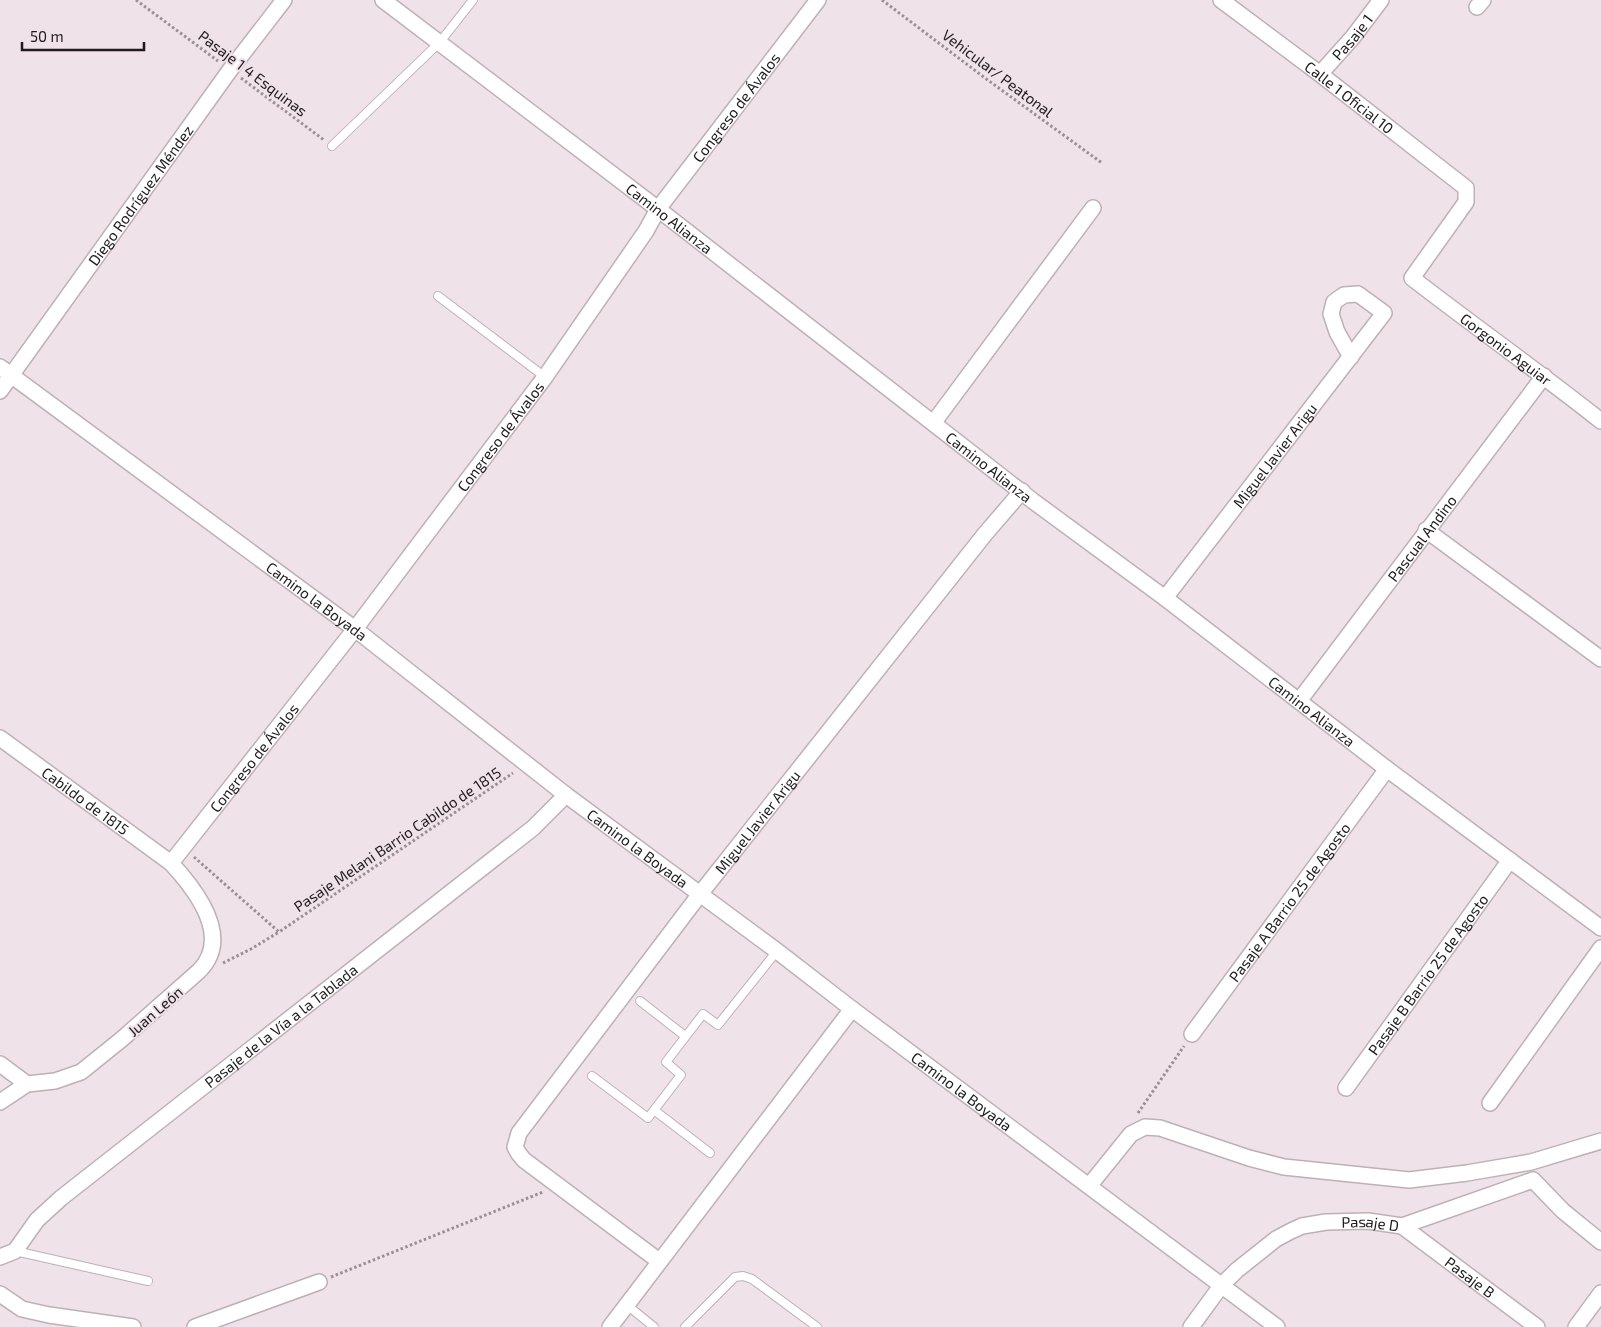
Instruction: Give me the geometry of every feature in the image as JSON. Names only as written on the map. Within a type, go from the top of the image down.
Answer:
[{"type":"street","name":"Diego Rodríguez Méndez","points":[[0,391],[6,372],[284,0]]},
{"type":"street","name":"Camino Alianza","points":[[383,0],[658,209],[934,422],[1033,501],[1165,598],[1387,770],[1601,928]]},
{"type":"street","name":"Congreso de Ávalos","points":[[171,863],[184,849],[355,629],[545,377],[646,230],[658,209],[818,0]]},
{"type":"street","name":"Calle 1 Oficial 10","points":[[1221,0],[1320,74],[1466,188],[1466,202],[1412,278]]},
{"type":"street","name":"Pasaje 1","points":[[1320,74],[1353,37],[1381,0]]},
{"type":"street","points":[[934,422],[1093,208]]},
{"type":"street","name":"Gorgonio Aguiar","points":[[1412,278],[1601,421]]},
{"type":"street","name":"Miguel Javier Arigu","points":[[1165,598],[1351,357],[1384,313],[1358,294],[1344,295],[1334,302],[1331,314],[1336,332],[1351,357]]},
{"type":"street","name":"Camino la Boyada","points":[[6,372],[355,629],[566,794],[778,951],[852,1009],[1277,1327]]},
{"type":"street","name":"Pascual Andino","points":[[1299,701],[1426,530],[1544,376]]},
{"type":"street","name":"Miguel Javier Arigu","points":[[559,1186],[518,1154],[515,1147],[519,1133],[700,894],[979,542],[1022,491]]},
{"type":"street","points":[[1426,530],[1601,659]]},
{"type":"street","name":"Cabildo de 1815","points":[[0,738],[171,863]]},
{"type":"street","name":"Pasaje A Barrio 25 de Agosto","points":[[1192,1034],[1387,770]]},
{"type":"street","name":"Pasaje de la Vía a la Tablada","points":[[15,1251],[37,1220],[61,1198],[533,828],[566,794]]},
{"type":"street","name":"Pasaje B Barrio 25 de Agosto","points":[[1346,1088],[1510,860]]},
{"type":"street","points":[[171,863],[193,889],[209,917],[212,949],[207,964]]},
{"type":"street","points":[[1490,1103],[1601,948]]},
{"type":"street","name":"Juan León","points":[[0,1102],[28,1084],[55,1081],[81,1072],[175,994],[207,964]]},
{"type":"street","points":[[610,1327],[852,1009]]},
{"type":"street","points":[[0,1064],[28,1084]]},
{"type":"street","points":[[1089,1186],[1132,1134],[1145,1127],[1160,1128],[1250,1158],[1284,1166],[1409,1180],[1467,1173],[1531,1162],[1601,1141]]},
{"type":"street","points":[[1531,1162],[1533,1180],[1563,1211],[1601,1242]]},
{"type":"street","name":"Pasaje D","points":[[1191,1327],[1221,1286],[1237,1270],[1276,1239],[1302,1226],[1326,1222],[1368,1221],[1402,1226],[1533,1180]]},
{"type":"street","points":[[559,1186],[659,1261]]},
{"type":"street","name":"Pasaje B","points":[[1402,1226],[1537,1327]]},
{"type":"street","points":[[0,1257],[15,1251]]},
{"type":"street","points":[[195,1327],[319,1282]]},
{"type":"street","points":[[1576,1327],[1601,1293]]},
{"type":"street","points":[[0,1294],[22,1309],[133,1327]]},
{"type":"lane","points":[[332,146],[440,42],[473,0]]},
{"type":"lane","points":[[438,296],[545,377]]},
{"type":"lane","points":[[592,1076],[648,1118],[681,1074],[666,1062],[685,1036],[703,1014],[718,1025],[778,951]]},
{"type":"lane","points":[[640,1001],[685,1036]]},
{"type":"lane","points":[[654,1110],[710,1153]]},
{"type":"lane","points":[[15,1251],[148,1281]]},
{"type":"lane","points":[[685,1327],[735,1277],[743,1276],[752,1279],[817,1327]]},
{"type":"lane","points":[[627,1305],[654,1327]]},
{"type":"path","name":"Pasaje 1 4 Esquinas","points":[[136,0],[332,146]]},
{"type":"path","name":"Vehicular/ Peatonal","points":[[882,0],[1102,163]]},
{"type":"path","name":"Pasaje Melani Barrio Cabildo de 1815","points":[[207,964],[217,966],[251,950],[527,764]]},
{"type":"path","points":[[184,849],[279,932]]},
{"type":"path","points":[[1132,1134],[1132,1122],[1192,1034]]},
{"type":"path","points":[[319,1282],[559,1186]]}]
